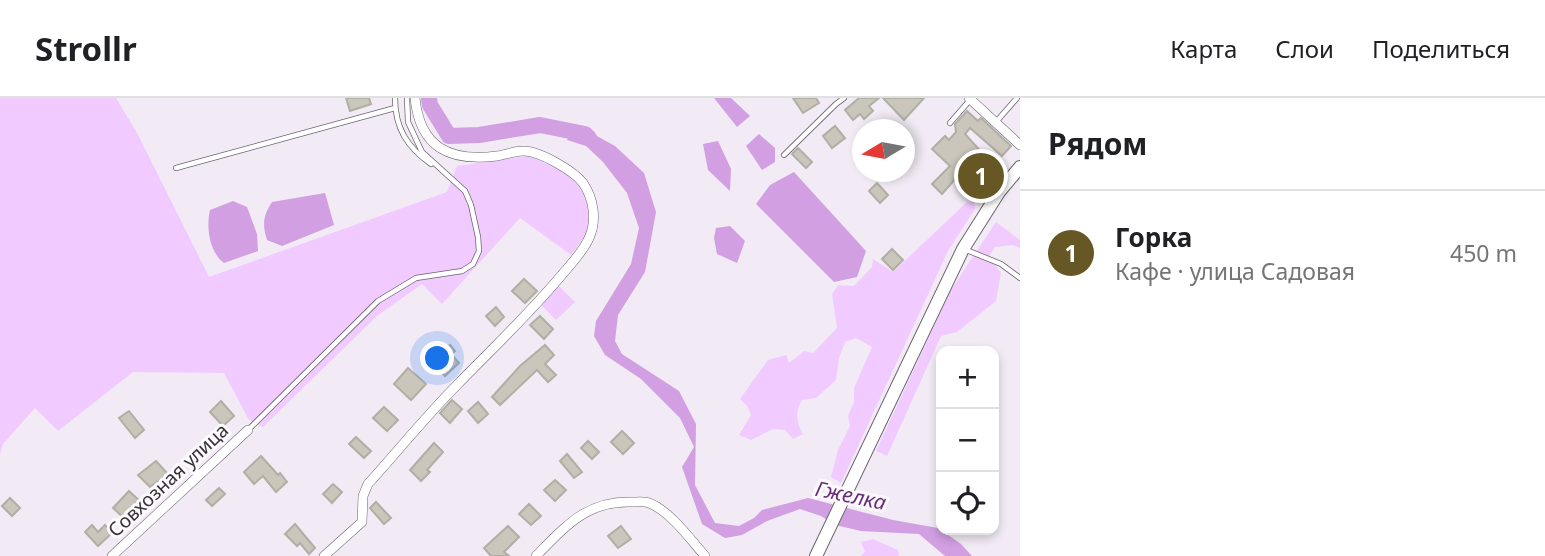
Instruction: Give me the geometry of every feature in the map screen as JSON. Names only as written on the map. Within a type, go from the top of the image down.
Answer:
[{"type":"main road","points":[[816,556],[963,249],[999,192],[1020,167]]},
{"type":"street","points":[[324,556],[362,522],[363,496],[368,484],[454,388],[537,304],[583,248],[592,229],[594,214],[590,197],[582,182],[571,172],[532,151],[453,156],[437,148],[425,133],[416,113],[415,98]]},
{"type":"street","points":[[970,99],[1020,145]]},
{"type":"street","name":"Совхозная улица","points":[[112,556],[248,430]]},
{"type":"street","points":[[536,556],[568,523],[591,508],[618,501],[649,503],[671,518],[705,556]]},
{"type":"lane","points":[[395,98],[395,115],[414,152],[446,174]]},
{"type":"lane","points":[[248,430],[378,302],[416,278],[462,271],[473,264],[479,251],[471,205],[465,191],[422,152],[408,122],[407,98]]},
{"type":"lane","points":[[784,155],[844,98]]},
{"type":"lane","points":[[996,122],[1017,98]]},
{"type":"lane","points":[[950,123],[970,99]]},
{"type":"lane","points":[[176,167],[395,108]]},
{"type":"lane","points":[[963,249],[1001,264],[1020,278]]},
{"type":"shaded area","points":[[0,98],[116,98],[136,131],[209,277],[447,192],[457,166],[528,156],[568,173],[587,192],[589,230],[571,255],[520,218],[442,304],[422,284],[377,316],[263,427],[249,420],[224,373],[133,372],[58,431],[35,408],[3,444],[0,454]]},
{"type":"shaded area","points":[[714,98],[731,98],[750,116],[737,127]]},
{"type":"shaded area","points":[[575,124],[615,146],[644,173],[656,212],[645,272],[618,315],[615,341],[622,354],[679,391],[696,424],[695,485],[715,523],[739,526],[762,510],[808,498],[893,520],[936,528],[936,535],[948,535],[972,556],[945,556],[919,534],[861,531],[835,525],[821,516],[800,509],[767,521],[742,535],[725,538],[702,524],[682,467],[694,447],[680,418],[641,379],[605,355],[594,336],[596,321],[631,264],[639,228],[627,193],[603,162],[586,146],[567,140]]},
{"type":"shaded area","points":[[759,134],[775,148],[775,162],[762,170],[746,146]]},
{"type":"shaded area","points":[[718,141],[731,169],[730,191],[708,170],[703,144]]},
{"type":"shaded area","points":[[794,172],[866,251],[857,277],[834,282],[756,204],[770,185]]},
{"type":"shaded area","points":[[325,193],[334,225],[282,246],[267,240],[264,220],[272,202]]},
{"type":"shaded area","points":[[233,201],[247,207],[257,234],[258,251],[224,263],[212,246],[209,231],[210,210]]},
{"type":"shaded area","points":[[974,201],[975,209],[948,251],[841,483],[831,477],[838,450],[850,426],[848,416],[854,402],[854,388],[872,347],[856,338],[845,342],[839,358],[836,380],[816,398],[802,400],[797,417],[803,434],[793,439],[785,430],[773,429],[751,440],[739,435],[751,415],[740,399],[768,360],[786,355],[789,363],[804,351],[813,353],[837,328],[832,294],[838,285],[854,286],[872,267],[873,259],[893,272],[967,202]]},
{"type":"shaded area","points":[[996,222],[1020,240],[1020,248],[1013,245],[995,247],[989,256],[1001,273],[996,301],[957,332],[941,336],[887,456],[876,451],[951,290]]},
{"type":"shaded area","points":[[730,226],[745,241],[737,263],[717,254],[714,238],[716,228]]},
{"type":"shaded area","points":[[555,282],[575,302],[556,320],[537,301]]},
{"type":"shaded area","points":[[873,539],[898,550],[899,556],[861,556],[865,552],[861,542]]},
{"type":"building","points":[[346,98],[369,98],[371,104],[350,111]]},
{"type":"building","points":[[793,98],[816,98],[819,103],[803,113]]},
{"type":"building","points":[[859,98],[879,98],[869,106],[873,111],[864,119],[860,114],[852,119],[845,110]]},
{"type":"building","points":[[883,98],[924,98],[905,119]]},
{"type":"building","points":[[967,111],[978,121],[981,118],[1011,146],[1002,156],[970,128],[965,134],[993,165],[982,175],[970,162],[942,194],[932,184],[950,166],[932,149],[945,136],[949,140],[956,132],[955,124]]},
{"type":"building","points":[[835,126],[845,138],[832,148],[823,136]]},
{"type":"building","points":[[798,148],[812,162],[806,168],[792,154]]},
{"type":"building","points":[[877,183],[888,195],[880,203],[869,191]]},
{"type":"building","points":[[892,249],[903,260],[893,270],[882,259]]},
{"type":"building","points":[[524,279],[537,291],[525,303],[512,291]]},
{"type":"building","points":[[496,307],[504,317],[495,326],[486,316]]},
{"type":"building","points":[[540,316],[553,329],[544,339],[530,325]]},
{"type":"building","points":[[450,345],[455,351],[451,354],[459,363],[445,376],[432,361]]},
{"type":"building","points":[[545,345],[554,355],[545,364],[556,375],[548,382],[537,370],[500,405],[492,397],[520,366]]},
{"type":"building","points":[[408,368],[426,384],[411,400],[394,384]]},
{"type":"building","points":[[452,400],[462,409],[450,423],[440,413]]},
{"type":"building","points":[[221,401],[234,416],[223,426],[210,412]]},
{"type":"building","points":[[478,402],[488,414],[478,423],[468,411]]},
{"type":"building","points":[[384,407],[398,420],[387,431],[373,418]]},
{"type":"building","points":[[129,411],[144,430],[135,438],[119,418]]},
{"type":"building","points":[[622,431],[634,443],[623,454],[611,442]]},
{"type":"building","points":[[356,437],[371,451],[364,458],[349,444]]},
{"type":"building","points":[[588,441],[599,452],[592,459],[581,448]]},
{"type":"building","points":[[434,443],[443,452],[421,481],[410,470]]},
{"type":"building","points":[[567,454],[582,472],[574,478],[560,461]]},
{"type":"building","points":[[261,456],[287,482],[276,492],[263,476],[254,484],[244,472]]},
{"type":"building","points":[[156,461],[168,474],[150,487],[138,475]]},
{"type":"building","points":[[555,480],[566,490],[555,501],[544,490]]},
{"type":"building","points":[[333,484],[342,492],[332,503],[323,494]]},
{"type":"building","points":[[219,488],[225,494],[212,506],[206,500]]},
{"type":"building","points":[[129,491],[141,502],[125,519],[113,508]]},
{"type":"building","points":[[10,498],[20,508],[12,516],[2,506]]},
{"type":"building","points":[[376,502],[391,518],[384,524],[370,508]]},
{"type":"building","points":[[529,504],[541,516],[531,525],[519,514]]},
{"type":"building","points":[[295,524],[315,548],[309,554],[300,543],[297,546],[285,534]]},
{"type":"building","points":[[92,525],[98,532],[105,525],[112,533],[98,546],[85,532]]},
{"type":"building","points":[[508,526],[519,537],[504,552],[509,556],[491,556],[484,548]]},
{"type":"building","points":[[621,526],[631,539],[618,548],[608,536]]},
{"type":"waterway","name":"Гжелка","points":[[429,98],[430,105],[449,136],[479,135],[540,125],[585,134],[589,138]]},
{"type":"place","name":"Горка","points":[[981,176]]}]
